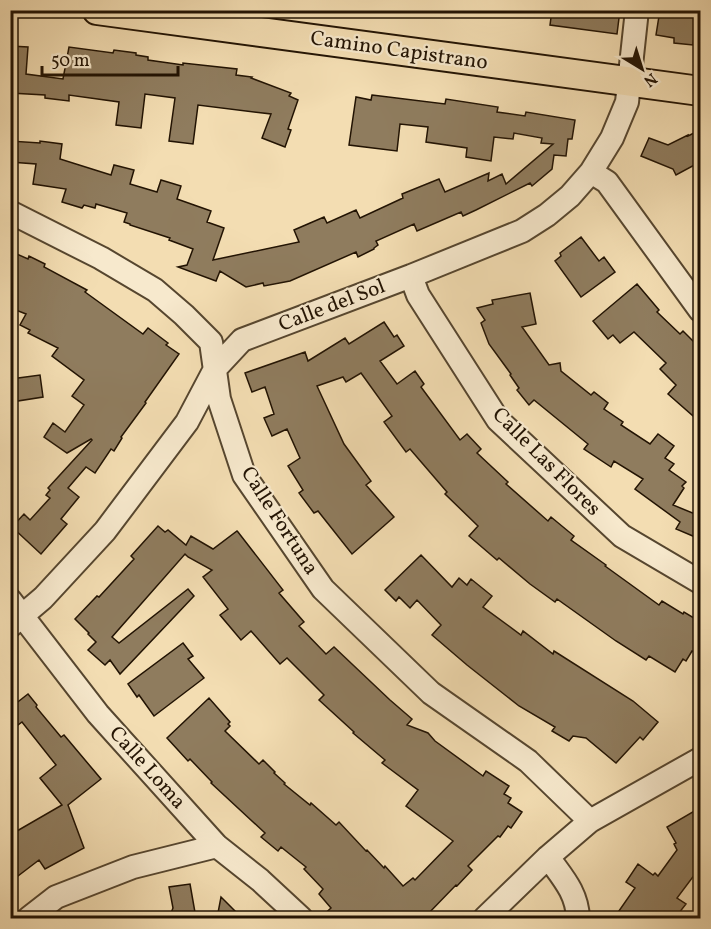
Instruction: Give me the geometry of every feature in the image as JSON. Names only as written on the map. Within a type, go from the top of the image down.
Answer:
[{"type":"main road","name":"Camino Capistrano","points":[[99,11],[700,91]]},
{"type":"street","name":"Calle del Sol","points":[[15,614],[44,598],[105,531],[188,422],[215,369],[242,340],[522,231],[547,215],[570,196],[591,172],[612,138],[627,102],[637,10]]},
{"type":"street","points":[[591,172],[607,182],[700,310]]},
{"type":"street","name":"Calle Fortuna","points":[[10,212],[101,258],[155,290],[211,342],[219,399],[244,475],[323,589],[431,693],[528,761],[590,821]]},
{"type":"street","name":"Calle Las Flores","points":[[411,276],[418,295],[498,420],[622,536],[700,582]]},
{"type":"street","name":"Calle Loma","points":[[15,614],[98,714],[217,846],[260,880],[301,918]]},
{"type":"street","points":[[485,918],[548,856],[590,821],[700,759]]},
{"type":"street","points":[[29,918],[56,897],[122,871],[217,846]]},
{"type":"street","points":[[548,856],[572,891],[578,906],[578,918]]},
{"type":"building","points":[[552,10],[620,10],[617,34],[550,25]]},
{"type":"building","points":[[660,10],[698,10],[693,45],[674,43],[674,38],[656,35]]},
{"type":"building","points":[[10,46],[28,47],[26,74],[63,79],[69,47],[113,53],[114,50],[136,53],[136,55],[148,57],[148,60],[183,65],[183,63],[237,69],[236,75],[252,77],[291,93],[289,96],[298,100],[288,129],[291,130],[285,147],[262,138],[271,114],[198,105],[193,144],[169,141],[175,98],[145,94],[141,128],[116,125],[119,102],[69,95],[69,101],[45,98],[45,95],[10,93]]},
{"type":"building","points":[[372,95],[445,104],[446,99],[498,107],[497,112],[525,116],[526,112],[575,120],[572,139],[568,139],[566,156],[554,155],[552,169],[532,186],[530,183],[463,216],[461,212],[417,231],[414,224],[376,241],[378,245],[374,249],[358,257],[356,252],[290,281],[246,287],[220,271],[216,281],[178,267],[187,265],[193,249],[169,240],[170,238],[124,222],[127,213],[96,204],[95,208],[84,205],[82,208],[62,202],[66,189],[33,184],[36,164],[10,162],[10,141],[62,144],[60,159],[111,175],[114,165],[134,170],[130,184],[157,192],[161,180],[181,186],[177,199],[211,211],[207,222],[224,228],[213,260],[299,242],[294,230],[324,217],[327,223],[356,210],[360,218],[403,198],[402,194],[439,179],[445,192],[489,173],[488,181],[502,174],[506,184],[553,144],[541,143],[542,138],[514,133],[513,139],[494,137],[491,161],[466,157],[467,148],[426,142],[428,127],[400,124],[397,151],[349,145],[356,97],[371,100]]},
{"type":"building","points":[[700,130],[700,162],[676,175],[673,169],[641,156],[649,138],[668,145]]},
{"type":"building","points":[[581,237],[599,261],[604,257],[615,272],[581,297],[555,261],[561,256],[560,253]]},
{"type":"building","points":[[10,251],[28,259],[29,256],[45,264],[44,267],[87,290],[85,292],[143,334],[148,328],[179,354],[121,437],[114,451],[111,449],[95,473],[86,467],[68,488],[79,497],[61,519],[67,524],[41,554],[12,527],[24,514],[30,520],[50,498],[46,495],[50,490],[48,488],[92,440],[67,453],[44,437],[53,423],[65,432],[84,405],[72,396],[84,380],[52,356],[58,348],[28,333],[30,330],[20,325],[26,314],[13,309],[15,306],[12,304],[17,294],[10,291]]},
{"type":"building","points":[[637,284],[659,310],[657,312],[680,334],[683,331],[700,348],[700,422],[668,394],[676,385],[660,369],[666,363],[634,332],[620,343],[613,335],[608,339],[593,321]]},
{"type":"building","points":[[530,293],[536,324],[522,327],[549,365],[560,363],[561,371],[591,395],[594,392],[608,403],[604,409],[623,422],[621,425],[650,444],[658,434],[674,446],[665,458],[674,464],[669,470],[686,482],[673,505],[700,516],[700,539],[676,529],[680,522],[635,489],[643,479],[614,461],[611,467],[584,449],[588,444],[534,400],[529,405],[517,390],[519,388],[511,374],[489,344],[481,323],[485,320],[477,308],[493,304],[492,300]]},
{"type":"building","points":[[384,322],[394,337],[397,335],[404,346],[380,361],[397,384],[415,371],[424,384],[421,387],[460,440],[467,434],[481,449],[477,453],[508,482],[506,484],[548,521],[551,517],[574,536],[571,540],[659,605],[662,601],[699,621],[696,627],[700,630],[700,645],[696,653],[692,651],[686,661],[683,659],[675,672],[649,656],[646,660],[557,599],[555,602],[499,558],[497,560],[469,536],[478,526],[445,494],[447,492],[410,449],[406,452],[384,422],[392,416],[361,373],[346,382],[343,377],[317,386],[344,444],[371,481],[366,485],[394,517],[352,554],[318,511],[314,513],[299,493],[303,490],[288,466],[300,458],[287,429],[272,436],[264,418],[274,414],[265,387],[252,392],[245,373],[305,352],[308,361],[345,338],[349,344]]},
{"type":"building","points":[[40,375],[43,397],[11,402],[11,379]]},
{"type":"building","points":[[158,526],[165,532],[168,530],[186,545],[191,536],[213,549],[237,531],[283,590],[279,593],[304,622],[299,626],[326,654],[334,647],[412,719],[407,725],[428,733],[435,741],[483,776],[486,771],[509,786],[504,794],[511,798],[508,803],[522,812],[511,828],[508,826],[500,837],[498,836],[468,866],[472,870],[424,918],[320,918],[331,908],[319,894],[323,889],[304,869],[306,867],[281,847],[278,851],[261,837],[265,833],[211,783],[190,759],[188,761],[167,738],[209,698],[230,722],[228,724],[230,726],[225,731],[259,764],[263,760],[284,784],[336,825],[339,822],[403,886],[413,878],[415,880],[453,841],[406,806],[418,790],[382,763],[385,760],[319,700],[324,695],[287,658],[280,664],[251,631],[241,640],[220,615],[228,609],[203,577],[212,570],[185,554],[112,637],[119,643],[188,589],[194,596],[120,674],[110,660],[105,665],[88,650],[96,642],[75,619],[134,559],[131,556]]},
{"type":"building","points":[[421,555],[452,587],[459,578],[467,585],[471,579],[492,596],[483,607],[521,635],[523,631],[553,654],[554,651],[633,701],[658,722],[643,740],[640,737],[616,763],[586,738],[573,736],[569,741],[552,731],[555,727],[519,706],[432,635],[441,625],[417,600],[410,608],[399,597],[396,601],[385,590]]},
{"type":"building","points":[[183,643],[193,656],[188,659],[204,678],[154,716],[128,684]]},
{"type":"building","points":[[28,694],[61,737],[64,735],[101,779],[68,805],[84,848],[45,869],[39,860],[10,882],[10,835],[62,805],[40,778],[56,765],[22,722],[10,731],[10,708]]},
{"type":"building","points":[[696,810],[700,819],[700,871],[695,874],[677,898],[686,904],[675,918],[614,918],[635,888],[626,882],[638,864],[658,876],[677,850],[674,844],[676,843],[667,827]]},
{"type":"building","points":[[190,884],[196,918],[169,918],[173,908],[169,887]]},
{"type":"building","points":[[221,897],[242,918],[217,918]]}]
